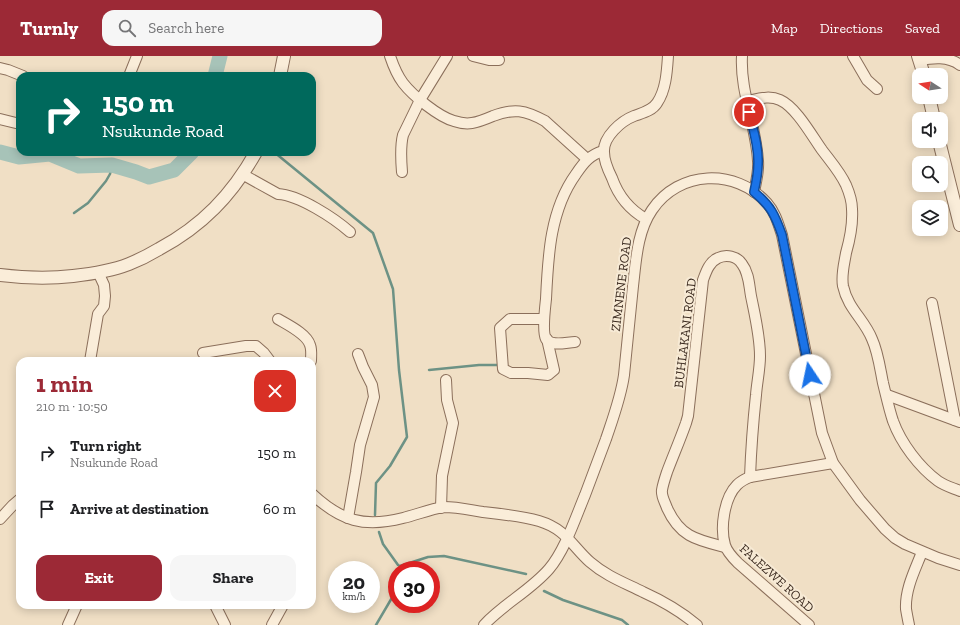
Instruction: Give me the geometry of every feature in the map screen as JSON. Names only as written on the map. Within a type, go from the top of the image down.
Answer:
[{"type":"street","points":[[131,72],[137,56]]},
{"type":"street","points":[[281,72],[284,56]]},
{"type":"street","points":[[390,56],[396,72],[403,83],[420,100],[445,117],[459,123],[473,123],[508,111],[516,110],[530,114],[544,121],[587,159]]},
{"type":"street","points":[[402,172],[402,140],[406,128],[420,100],[447,56]]},
{"type":"street","points":[[473,56],[489,60],[499,60]]},
{"type":"street","points":[[646,219],[631,208],[617,190],[608,168],[604,151],[607,140],[619,125],[629,118],[651,109],[656,105],[664,85],[668,56]]},
{"type":"street","points":[[742,56],[742,74],[758,162],[754,192]]},
{"type":"street","points":[[853,56],[867,80],[877,89]]},
{"type":"street","points":[[922,68],[919,58],[947,59],[960,65]]},
{"type":"street","points":[[0,68],[16,73]]},
{"type":"street","points":[[747,101],[768,97],[781,100],[787,104],[797,115],[838,171],[846,185],[850,196],[853,219],[842,278],[847,299],[852,309],[865,325],[873,340],[893,420],[899,435],[917,461],[929,473],[939,481],[960,491]]},
{"type":"street","points":[[0,119],[16,123]]},
{"type":"street","points":[[942,148],[960,225]]},
{"type":"street","points":[[544,319],[510,319],[500,328],[504,369],[511,373],[548,375],[554,370],[545,334],[544,319],[549,258],[558,208],[567,188],[587,159],[604,151]]},
{"type":"street","points":[[0,275],[46,278],[71,277],[98,272],[128,264],[143,258],[185,234],[216,208],[242,174],[253,156]]},
{"type":"street","points":[[242,174],[278,194],[283,194],[308,204],[329,216],[350,232]]},
{"type":"street","name":"ZIMNENE ROAD","points":[[489,624],[530,587],[549,568],[558,556],[593,473],[619,398],[624,375],[642,228],[657,202],[672,190],[691,181],[700,179],[714,178],[737,182],[754,192],[768,204],[777,219],[782,235],[822,433],[833,463],[860,500],[885,529],[895,538],[922,552],[960,565]]},
{"type":"street","name":"BUHLAKANI ROAD","points":[[725,547],[693,538],[686,534],[669,512],[662,494],[664,483],[688,416],[703,280],[711,263],[716,259],[728,256],[740,261],[745,268],[758,334],[760,358],[751,445],[750,477]]},
{"type":"street","points":[[91,357],[98,314],[104,306],[105,296],[104,285],[98,272]]},
{"type":"street","points":[[932,303],[957,421]]},
{"type":"street","points":[[278,318],[308,340],[311,346],[311,357]]},
{"type":"street","points":[[546,339],[554,343],[575,342]]},
{"type":"street","points":[[203,353],[246,346],[256,346],[267,357]]},
{"type":"street","points":[[348,518],[360,445],[374,397],[372,385],[358,354]]},
{"type":"street","points":[[441,508],[442,476],[453,423],[447,400],[446,380]]},
{"type":"street","points":[[887,395],[957,421]]},
{"type":"street","name":"FALEZWE ROAD","points":[[809,625],[738,563],[730,554],[725,547],[723,525],[725,510],[732,490],[737,484],[750,477],[833,463]]},
{"type":"street","points":[[316,498],[331,509],[348,518],[369,523],[403,518],[448,507],[521,517],[540,522],[559,530],[590,562],[603,572],[673,607],[697,625]]},
{"type":"street","points":[[0,519],[16,502]]},
{"type":"street","points":[[909,625],[906,611],[907,595],[922,552]]},
{"type":"street","points":[[69,625],[75,609]]},
{"type":"street","points":[[217,609],[225,625]]},
{"type":"street","points":[[272,625],[281,609]]},
{"type":"waterway","points":[[216,72],[220,56]]},
{"type":"waterway","points":[[0,152],[19,157],[29,156]]},
{"type":"waterway","points":[[55,156],[79,166],[112,165],[149,177],[174,170],[188,156]]},
{"type":"waterway","points":[[279,156],[373,233],[393,289],[399,370],[407,437],[390,466],[376,483],[375,515]]},
{"type":"waterway","points":[[74,213],[88,203],[106,181],[110,174],[112,165]]},
{"type":"waterway","points":[[429,370],[479,365],[498,365]]},
{"type":"waterway","points":[[379,532],[383,544],[400,566],[428,557],[444,556],[526,574]]},
{"type":"waterway","points":[[544,591],[563,600],[622,620],[628,625]]},
{"type":"waterway","points":[[376,625],[388,605]]},
{"type":"route","points":[[749,112],[758,153],[758,169],[754,192],[768,204],[777,219],[782,235],[810,375]]}]
